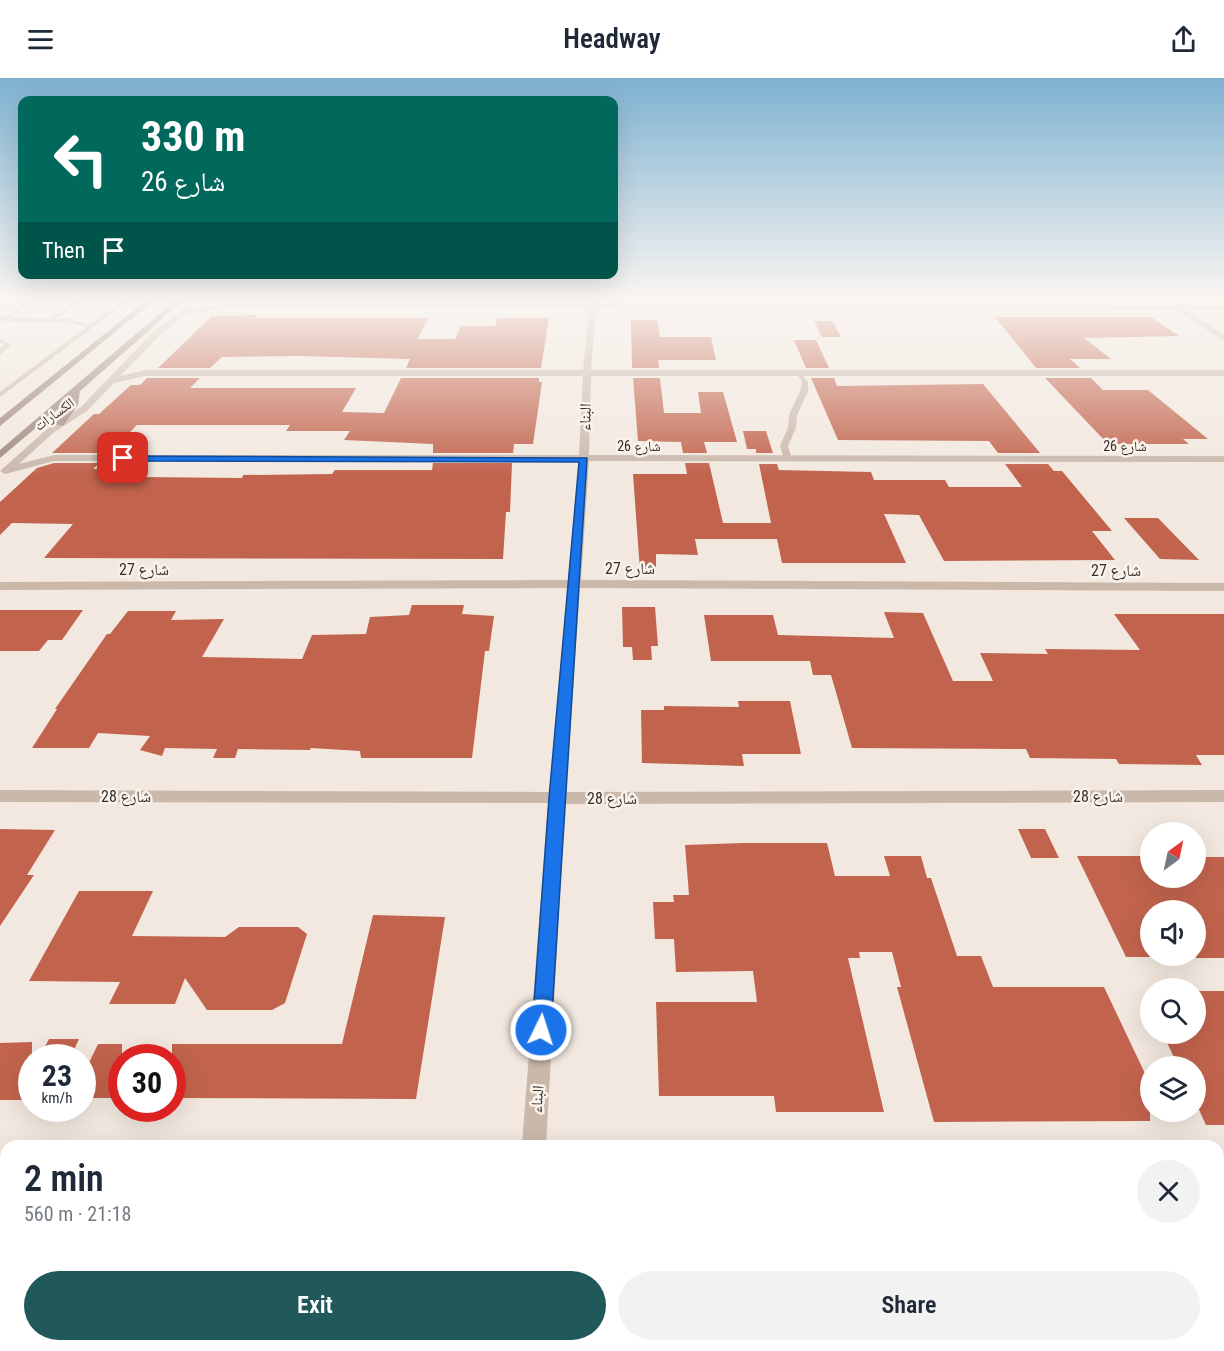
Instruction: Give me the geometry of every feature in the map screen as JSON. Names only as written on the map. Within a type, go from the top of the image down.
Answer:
[{"type":"street","points":[[0,423],[81,357]]},
{"type":"street","points":[[0,455],[114,357]]},
{"type":"street","name":"الكسارات","points":[[2,473],[60,424],[84,409],[133,357]]},
{"type":"street","name":"البناء","points":[[534,1140],[557,798],[584,460],[588,357]]},
{"type":"street","points":[[126,365],[145,372]]},
{"type":"street","points":[[111,381],[145,372],[1224,373]]},
{"type":"street","points":[[0,409],[43,388]]},
{"type":"street","points":[[60,424],[72,405],[78,389]]},
{"type":"street","name":"شارع 26","points":[[32,447],[54,458]]},
{"type":"street","name":"شارع 26","points":[[2,473],[54,458],[1224,459]]},
{"type":"street","name":"شارع 27","points":[[0,586],[574,584],[1224,586]]},
{"type":"street","name":"شارع 28","points":[[0,796],[557,798],[1224,796]]},
{"type":"lane","points":[[0,395],[49,357]]},
{"type":"lane","points":[[788,459],[784,446],[792,428],[793,415],[804,391],[805,382],[800,374]]},
{"type":"building","points":[[169,357],[222,357],[210,368],[158,368]]},
{"type":"building","points":[[351,357],[543,357],[541,368],[406,368],[410,359]]},
{"type":"building","points":[[632,357],[715,357],[716,360],[658,360],[659,368],[632,368]]},
{"type":"building","points":[[801,357],[824,357],[829,368],[806,368]]},
{"type":"building","points":[[1027,357],[1111,359],[1070,359],[1080,368],[1036,368]]},
{"type":"building","points":[[147,378],[200,378],[190,388],[356,388],[342,412],[384,413],[401,378],[539,378],[539,382],[542,382],[533,444],[514,444],[513,453],[433,453],[433,444],[344,440],[350,431],[286,431],[290,425],[137,425],[109,453],[52,453],[94,414],[99,414],[131,385],[140,385]]},
{"type":"building","points":[[633,378],[660,378],[664,413],[701,413],[698,392],[723,392],[737,442],[704,442],[707,453],[683,453],[681,442],[638,441]]},
{"type":"building","points":[[811,378],[834,378],[837,386],[983,384],[1040,453],[998,453],[989,441],[838,440]]},
{"type":"building","points":[[1045,378],[1091,378],[1103,390],[1148,390],[1208,439],[1183,439],[1189,444],[1108,444]]},
{"type":"building","points":[[743,431],[766,431],[773,453],[756,453],[756,449],[747,449]]},
{"type":"building","points":[[54,463],[99,463],[93,469],[146,470],[140,477],[242,478],[243,475],[332,474],[335,470],[432,470],[433,463],[512,463],[510,512],[506,512],[503,559],[44,558],[73,524],[12,523],[0,535],[0,502],[37,468]]},
{"type":"building","points":[[685,463],[709,463],[723,523],[771,523],[759,464],[777,464],[779,470],[871,472],[874,480],[945,480],[949,487],[1022,487],[1005,464],[1048,464],[1054,471],[1062,471],[1112,531],[1092,531],[1115,560],[944,561],[919,515],[884,514],[906,563],[782,563],[777,539],[695,539],[698,555],[656,554],[656,572],[640,571],[633,474],[687,474]]},
{"type":"building","points":[[1124,518],[1158,518],[1199,560],[1160,559]]},
{"type":"building","points":[[412,605],[464,605],[462,614],[494,616],[489,651],[485,651],[472,758],[361,758],[360,751],[311,748],[310,750],[238,749],[235,758],[213,758],[217,749],[165,748],[162,756],[140,750],[150,736],[98,733],[89,748],[32,748],[57,709],[55,709],[107,634],[110,634],[128,611],[176,611],[171,620],[224,619],[202,657],[302,659],[312,635],[366,634],[370,617],[409,615]]},
{"type":"building","points":[[622,607],[655,607],[658,646],[651,646],[652,660],[633,660],[632,647],[623,647]]},
{"type":"building","points":[[0,610],[83,610],[62,640],[48,640],[39,651],[0,651]]},
{"type":"building","points":[[884,612],[923,613],[953,681],[993,681],[980,653],[1048,654],[1045,649],[1140,650],[1114,614],[1224,614],[1224,755],[1196,755],[1202,765],[1119,764],[1116,759],[1030,758],[1026,749],[852,748],[831,675],[813,675],[810,661],[711,661],[704,615],[773,615],[778,635],[894,638]]},
{"type":"building","points":[[738,701],[790,701],[801,754],[742,754],[744,766],[642,763],[641,710],[664,710],[664,706],[739,707]]},
{"type":"building","points":[[0,829],[55,830],[27,875],[34,875],[0,926]]},
{"type":"building","points":[[1018,829],[1045,829],[1059,858],[1031,858]]},
{"type":"building","points":[[827,843],[835,876],[890,876],[884,856],[921,856],[927,878],[931,878],[957,956],[981,956],[993,987],[1104,987],[1140,1063],[1140,1121],[934,1122],[897,987],[901,987],[892,952],[859,952],[860,958],[848,958],[884,1112],[776,1112],[774,1096],[659,1096],[656,1002],[757,1002],[753,971],[676,972],[674,939],[655,939],[653,902],[674,902],[673,895],[689,895],[685,845]]},
{"type":"building","points":[[1077,856],[1140,856],[1140,888],[1206,888],[1206,857],[1224,857],[1224,958],[1206,958],[1206,900],[1140,900],[1140,957],[1126,957]]},
{"type":"building","points":[[79,891],[153,891],[132,936],[225,937],[239,927],[298,927],[307,934],[285,1003],[272,1010],[207,1010],[185,978],[175,1004],[109,1004],[120,982],[29,981]]},
{"type":"building","points":[[373,915],[445,917],[416,1099],[186,1098],[186,1044],[342,1044]]},
{"type":"building","points":[[1206,991],[1224,991],[1224,1125],[1206,1125],[1205,1122],[1206,1056],[1173,1056],[1168,1044],[1206,1044]]},
{"type":"building","points":[[49,1039],[79,1039],[77,1044],[46,1044]]},
{"type":"building","points":[[32,1042],[32,1044],[18,1044],[18,1100],[0,1100],[0,1043]]},
{"type":"building","points":[[98,1044],[108,1044],[108,1098],[96,1098],[96,1048]]},
{"type":"route","points":[[123,458],[584,460],[541,1030]]}]
